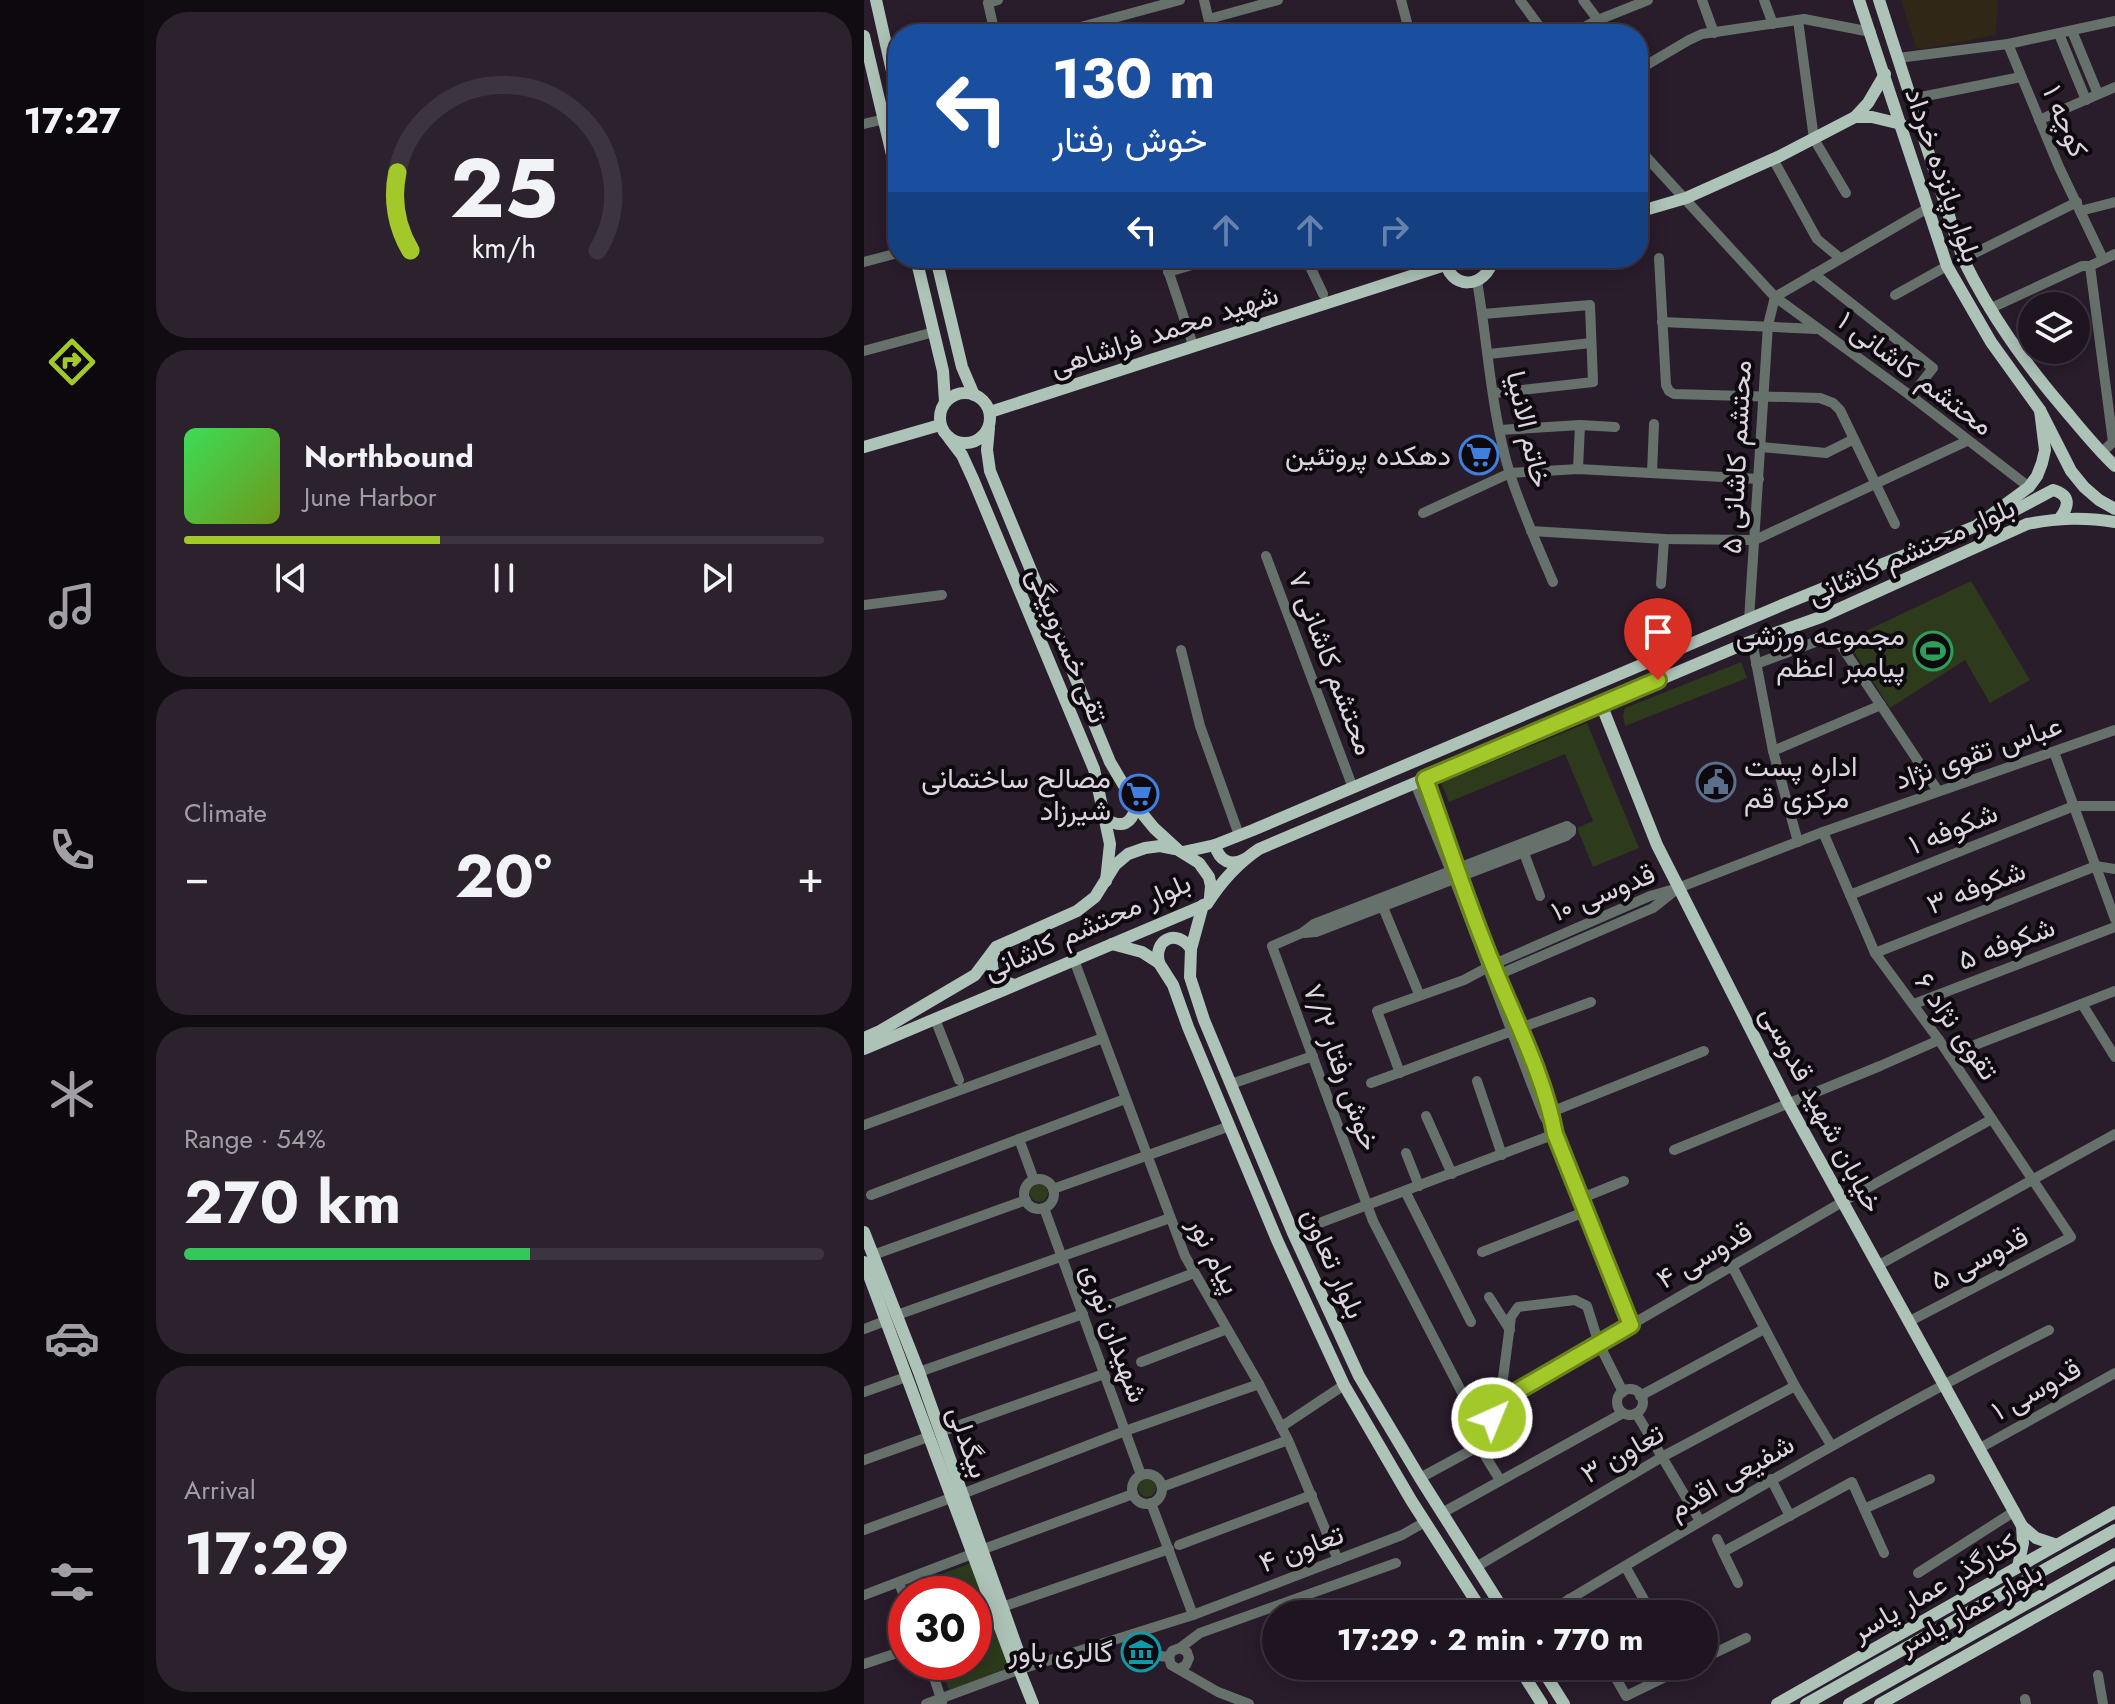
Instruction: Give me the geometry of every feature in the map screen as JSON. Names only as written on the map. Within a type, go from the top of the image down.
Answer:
[{"type":"main road","points":[[876,0],[888,53]]},
{"type":"main road","name":"بلوار پانزده خرداد","points":[[1859,0],[1947,266],[1991,342],[2040,410],[2071,471],[2099,500],[2115,509]]},
{"type":"main road","name":"بلوار پانزده خرداد","points":[[1879,0],[1963,259],[2003,332],[2045,387],[2115,466]]},
{"type":"main road","points":[[864,36],[888,136]]},
{"type":"main road","points":[[1648,209],[1686,198],[1773,159],[1855,117],[1868,103],[1885,74]]},
{"type":"main road","points":[[1855,117],[1872,117],[1901,124]]},
{"type":"main road","points":[[918,268],[943,371],[945,402]]},
{"type":"main road","points":[[938,268],[962,367],[974,395],[987,405],[990,412],[989,428],[985,435],[963,444],[949,438],[940,425],[941,409],[945,402],[958,394],[974,395]]},
{"type":"main road","name":"شهید محمد فراشاهی","points":[[990,412],[1427,268]]},
{"type":"main road","points":[[1448,268],[1450,274],[1467,283],[1477,281],[1491,268]]},
{"type":"main road","name":"بلوار محتشم کاشانی","points":[[864,1038],[975,975],[996,947],[1077,911],[1095,897],[1115,865],[1128,854],[1160,846],[1180,851],[1215,845],[1976,526],[2029,487],[2037,476],[2045,450],[2040,410]]},
{"type":"main road","points":[[864,447],[940,425]]},
{"type":"main road","name":"تقی خسروبیگی","points":[[989,428],[987,450],[990,471],[1110,762],[1136,806],[1154,828],[1199,863],[1209,877],[1211,894],[1205,904]]},
{"type":"main road","name":"تقی خسروبیگی","points":[[949,438],[962,455],[973,479],[1094,769],[1110,844],[1106,881]]},
{"type":"main road","points":[[1976,526],[2006,515],[2053,490],[2064,496],[2067,502],[2067,510],[2060,518]]},
{"type":"main road","name":"بلوار محتشم کاشانی","points":[[864,1049],[1205,904],[1246,858],[1259,849],[1752,641],[1821,617],[2027,524],[2085,517],[2115,522]]},
{"type":"main road","name":"خیابان شهید قدوسی","points":[[1601,704],[1657,845],[1788,1103],[2022,1526]]},
{"type":"main road","points":[[1106,819],[1115,824],[1126,824],[1134,817],[1136,806]]},
{"type":"main road","points":[[1215,845],[1222,860],[1230,863],[1246,858]]},
{"type":"main road","name":"بلوار تعاون","points":[[1205,904],[1191,949],[1190,977],[1204,1020],[1293,1233],[1359,1376],[1497,1600]]},
{"type":"main road","points":[[1159,963],[1157,952],[1168,939],[1184,940],[1191,949]]},
{"type":"main road","points":[[1112,944],[1142,952],[1159,963]]},
{"type":"main road","points":[[996,947],[991,968],[1000,980],[1015,985]]},
{"type":"main road","name":"بلوار تعاون","points":[[1159,963],[1173,985],[1277,1240],[1344,1385],[1475,1600]]},
{"type":"main road","points":[[920,1006],[919,1020],[931,1021]]},
{"type":"main road","name":"بیگدلی","points":[[864,1232],[867,1258],[891,1318],[919,1372],[934,1435]]},
{"type":"main road","name":"بیگدلی","points":[[891,1318],[906,1377],[934,1435],[1014,1665],[1019,1669],[1032,1703]]},
{"type":"main road","points":[[906,1377],[919,1372]]},
{"type":"main road","name":"کنارگذر عمار یاسر","points":[[1777,1704],[2115,1512]]},
{"type":"main road","points":[[1425,1522],[1442,1513]]},
{"type":"main road","points":[[2022,1526],[2036,1538],[2057,1545]]},
{"type":"main road","points":[[2018,1567],[2023,1543],[2022,1526]]},
{"type":"main road","name":"بلوار عمار یاسر","points":[[1806,1704],[2115,1530]]},
{"type":"main road","name":"بیگدلی","points":[[977,1552],[1022,1662],[1019,1669]]},
{"type":"main road","name":"بلوار عمار یاسر","points":[[1849,1704],[2115,1554]]},
{"type":"main road","points":[[2087,1570],[2095,1584]]},
{"type":"main road","points":[[1880,1704],[2115,1572]]},
{"type":"main road","points":[[1527,1680],[1542,1704]]},
{"type":"main road","points":[[1549,1680],[1564,1704]]},
{"type":"street","points":[[1092,24],[1180,0]]},
{"type":"street","points":[[1204,0],[1210,24]]},
{"type":"street","points":[[1209,19],[1278,0]]},
{"type":"street","points":[[1401,0],[1407,24]]},
{"type":"street","points":[[1520,0],[1538,24]]},
{"type":"street","points":[[1583,0],[1598,20]]},
{"type":"street","points":[[1590,24],[1648,0]]},
{"type":"street","points":[[1702,0],[1714,33]]},
{"type":"street","points":[[1764,0],[1773,24]]},
{"type":"street","points":[[993,1],[994,24]]},
{"type":"street","points":[[1648,64],[1702,34],[1804,19],[1871,32]]},
{"type":"street","points":[[1798,20],[1814,139],[1846,193]]},
{"type":"street","points":[[1898,58],[2008,44],[2115,21]]},
{"type":"street","points":[[2072,31],[2098,94]]},
{"type":"street","points":[[2059,34],[2086,100]]},
{"type":"street","name":"کوچه ۱","points":[[2008,44],[2103,259]]},
{"type":"street","points":[[1911,99],[2021,77]]},
{"type":"street","points":[[2039,120],[2115,87]]},
{"type":"street","points":[[864,124],[888,118]]},
{"type":"street","name":"محتشم کاشانی ۱","points":[[1648,158],[1775,297],[2029,487]]},
{"type":"street","points":[[1773,159],[1817,239],[1840,258]]},
{"type":"street","points":[[1963,259],[2078,206],[2115,202]]},
{"type":"street","points":[[1775,297],[1928,208]]},
{"type":"street","points":[[1989,309],[2115,254]]},
{"type":"street","points":[[864,262],[888,256]]},
{"type":"street","points":[[1659,258],[1666,385],[1669,391],[1674,394],[1820,398],[1833,403],[1840,410],[1895,524]]},
{"type":"street","points":[[1895,295],[1947,266]]},
{"type":"street","points":[[2090,266],[2113,442],[2101,453]]},
{"type":"street","points":[[1167,268],[1193,345]]},
{"type":"street","points":[[1168,272],[1182,268]]},
{"type":"street","points":[[1311,268],[1323,294]]},
{"type":"street","points":[[1814,274],[1933,368],[1911,396]]},
{"type":"street","name":"خاتم الانبیا","points":[[1477,281],[1500,430],[1510,473],[1553,582]]},
{"type":"street","name":"محتشم کاشانی ۵","points":[[1749,620],[1768,325],[1775,297]]},
{"type":"street","points":[[1483,314],[1590,305],[1593,382],[1494,393]]},
{"type":"street","points":[[1662,322],[1819,329]]},
{"type":"street","points":[[864,351],[934,332]]},
{"type":"street","points":[[1489,354],[1591,343]]},
{"type":"street","points":[[1652,473],[1654,424]]},
{"type":"street","points":[[1578,469],[1580,425]]},
{"type":"street","points":[[1500,430],[1580,425],[1615,427]]},
{"type":"street","points":[[1761,447],[1826,453],[1854,439]]},
{"type":"street","points":[[1531,531],[1664,539],[1755,540],[1967,441]]},
{"type":"street","points":[[1423,513],[1510,473],[1578,469],[1759,479]]},
{"type":"street","points":[[1661,584],[1664,539]]},
{"type":"street","name":"محتشم کاشانی ۷","points":[[1266,556],[1353,788]]},
{"type":"street","points":[[864,605],[942,595]]},
{"type":"street","points":[[1756,664],[1834,635],[1938,791]]},
{"type":"street","points":[[1752,641],[1773,751],[1798,842]]},
{"type":"street","points":[[1181,650],[1200,726],[1239,835]]},
{"type":"street","points":[[1773,751],[1881,705]]},
{"type":"street","name":"عباس تقوی نژاد","points":[[1678,888],[1823,832],[2115,730]]},
{"type":"street","points":[[2054,752],[2115,919]]},
{"type":"street","points":[[1420,781],[1491,972],[1551,1112],[1555,1134]]},
{"type":"street","points":[[2074,806],[2115,806]]},
{"type":"street","name":"شکوفه ۱","points":[[1850,895],[2074,806]]},
{"type":"street","points":[[1419,994],[1381,902],[1456,874],[1567,826],[1571,829],[1566,836],[1524,853],[1456,874]]},
{"type":"street","name":"تقوی نژاد ۶","points":[[1823,832],[1875,953],[1939,1040],[2071,1237]]},
{"type":"street","points":[[1524,853],[1540,896]]},
{"type":"street","points":[[2096,866],[2115,869]]},
{"type":"street","name":"شکوفه ۳","points":[[1875,953],[2096,866]]},
{"type":"street","name":"قدوسی ۱۰","points":[[1400,1073],[1377,1011],[1419,994],[1491,972],[1650,896],[1678,888]]},
{"type":"street","name":"خوش رفتار ۷/۲","points":[[1381,902],[1314,924],[1302,933],[1272,946],[1367,1205],[1484,1435]]},
{"type":"street","name":"شکوفه ۵","points":[[1914,1004],[2115,927]]},
{"type":"street","name":"پیام نور","points":[[1074,960],[1185,1256],[1288,1440],[1338,1560]]},
{"type":"street","points":[[1949,1055],[2115,991]]},
{"type":"street","points":[[1371,1083],[1591,1002]]},
{"type":"street","points":[[2082,1004],[2115,1057]]},
{"type":"street","points":[[931,1021],[961,1085]]},
{"type":"street","points":[[1515,1030],[1544,1116],[1555,1134],[1582,1198],[1631,1325]]},
{"type":"street","points":[[864,1125],[907,1110],[961,1085],[1103,1038]]},
{"type":"street","points":[[1674,1150],[1939,1040]]},
{"type":"street","points":[[1551,1112],[1704,1051]]},
{"type":"street","points":[[1231,1084],[1313,1056]]},
{"type":"street","points":[[1477,1081],[1502,1155]]},
{"type":"street","points":[[871,1195],[1125,1099]]},
{"type":"street","points":[[1426,1116],[1452,1174]]},
{"type":"street","name":"قدوسی ۴","points":[[1500,1401],[1844,1201],[1992,1119]]},
{"type":"street","points":[[1053,1189],[1230,1126]]},
{"type":"street","points":[[1293,1233],[1555,1134]]},
{"type":"street","points":[[1879,1265],[2115,1134]]},
{"type":"street","points":[[1019,1139],[1034,1180]]},
{"type":"street","points":[[1406,1153],[1419,1186]]},
{"type":"street","points":[[1034,1180],[1046,1181],[1053,1189],[1052,1202],[1044,1208],[1035,1208],[1026,1200],[1025,1188],[1034,1180]]},
{"type":"street","points":[[1582,1198],[1624,1181]]},
{"type":"street","points":[[1405,1191],[1471,1322]]},
{"type":"street","points":[[867,1258],[1026,1200]]},
{"type":"street","name":"شهیدان نوری","points":[[1044,1208],[1141,1475]]},
{"type":"street","points":[[1482,1252],[1587,1211]]},
{"type":"street","points":[[864,1329],[1170,1218]]},
{"type":"street","name":"قدوسی ۵","points":[[1910,1321],[2071,1237]]},
{"type":"street","points":[[1732,1266],[1795,1386],[1831,1445]]},
{"type":"street","points":[[1099,1309],[1194,1273]]},
{"type":"street","points":[[1489,1297],[1510,1330]]},
{"type":"street","points":[[1420,1478],[1479,1446],[1500,1401],[1511,1317],[1518,1307],[1575,1300],[1587,1306],[1599,1344],[1623,1392]]},
{"type":"street","points":[[919,1372],[1083,1314]]},
{"type":"street","points":[[1141,1362],[1227,1329]]},
{"type":"street","points":[[1640,1396],[1764,1329]]},
{"type":"street","name":"شفیعی اقدم","points":[[1569,1599],[1831,1445],[2049,1330]]},
{"type":"street","name":"قدوسی ۱","points":[[1980,1448],[2115,1373]]},
{"type":"street","points":[[864,1460],[1104,1374]]},
{"type":"street","points":[[864,1392],[906,1377]]},
{"type":"street","points":[[864,1530],[1259,1384]]},
{"type":"street","points":[[1281,1427],[1344,1385]]},
{"type":"street","name":"تعاون ۳","points":[[1476,1567],[1662,1457],[1795,1386]]},
{"type":"street","points":[[1442,1513],[1623,1413],[1636,1413],[1642,1408],[1643,1399],[1635,1390],[1626,1390],[1620,1395],[1617,1403],[1623,1413]]},
{"type":"street","points":[[1636,1413],[1700,1521]]},
{"type":"street","points":[[1162,1487],[1288,1440]]},
{"type":"street","points":[[1479,1446],[1500,1480]]},
{"type":"street","points":[[1141,1475],[1153,1476],[1162,1487],[1159,1497],[1151,1503],[1142,1503],[1133,1494],[1133,1484],[1141,1475]]},
{"type":"street","points":[[1771,1479],[1790,1516]]},
{"type":"street","points":[[1864,1509],[1930,1479]]},
{"type":"street","points":[[1723,1552],[1852,1482],[1884,1553]]},
{"type":"street","points":[[917,1576],[1133,1494]]},
{"type":"street","points":[[1002,1607],[1312,1495]]},
{"type":"street","points":[[1151,1503],[1174,1547],[1193,1615]]},
{"type":"street","points":[[1918,1573],[2015,1511]]},
{"type":"street","name":"تعاون ۴","points":[[926,1704],[942,1701],[1019,1669],[1193,1615],[1402,1535],[1425,1522]]},
{"type":"street","points":[[1717,1539],[1738,1583]]},
{"type":"street","points":[[1249,1704],[1218,1692],[1171,1665],[1169,1657],[1172,1651],[1200,1633],[1396,1563]]},
{"type":"street","points":[[1625,1566],[1644,1600]]},
{"type":"street","points":[[864,1595],[888,1587]]},
{"type":"street","points":[[1133,1634],[1142,1649],[1169,1657]]},
{"type":"street","points":[[1718,1651],[1746,1638]]},
{"type":"street","points":[[1179,1669],[1186,1665],[1189,1658],[1187,1652],[1180,1648]]},
{"type":"street","points":[[864,1664],[888,1656]]},
{"type":"street","points":[[2098,1675],[2103,1704]]},
{"type":"street","points":[[935,1680],[942,1701]]},
{"type":"street","points":[[1617,1680],[1626,1696],[1659,1680]]},
{"type":"shaded area","points":[[1901,0],[1998,0],[1996,35],[1916,48]]},
{"type":"green space","name":"مجموعه ورزشی پیامبر اعظم","points":[[1971,581],[2030,680],[1990,703],[1965,660],[1890,708],[1848,643],[1849,639]]},
{"type":"green space","points":[[1741,662],[1747,678],[1625,726],[1625,708]]},
{"type":"green space","points":[[1587,723],[1639,848],[1593,867],[1577,828],[1593,821],[1565,754],[1449,802],[1441,783]]},
{"type":"green space","points":[[1039,1184],[1048,1193],[1039,1202],[1030,1193]]},
{"type":"green space","points":[[1147,1479],[1156,1488],[1147,1497],[1138,1488]]},
{"type":"green space","points":[[971,1563],[976,1576],[937,1576]]},
{"type":"green space","points":[[992,1619],[1010,1667],[992,1674]]},
{"type":"green space","points":[[945,1680],[976,1680],[949,1690]]},
{"type":"place","name":"دهکده پروتئین","points":[[1479,455]]},
{"type":"place","name":"مجموعه ورزشی پیامبر اعظم","points":[[1933,651]]},
{"type":"place","name":"اداره پست مرکزی قم","points":[[1716,782]]},
{"type":"place","name":"مصالح ساختمانی شیرزاد","points":[[1139,794]]},
{"type":"place","name":"گالری باور","points":[[1141,1652]]},
{"type":"route","points":[[1492,1418],[1500,1401],[1631,1325],[1555,1134],[1539,1077],[1492,965],[1425,779],[1658,680]]}]
